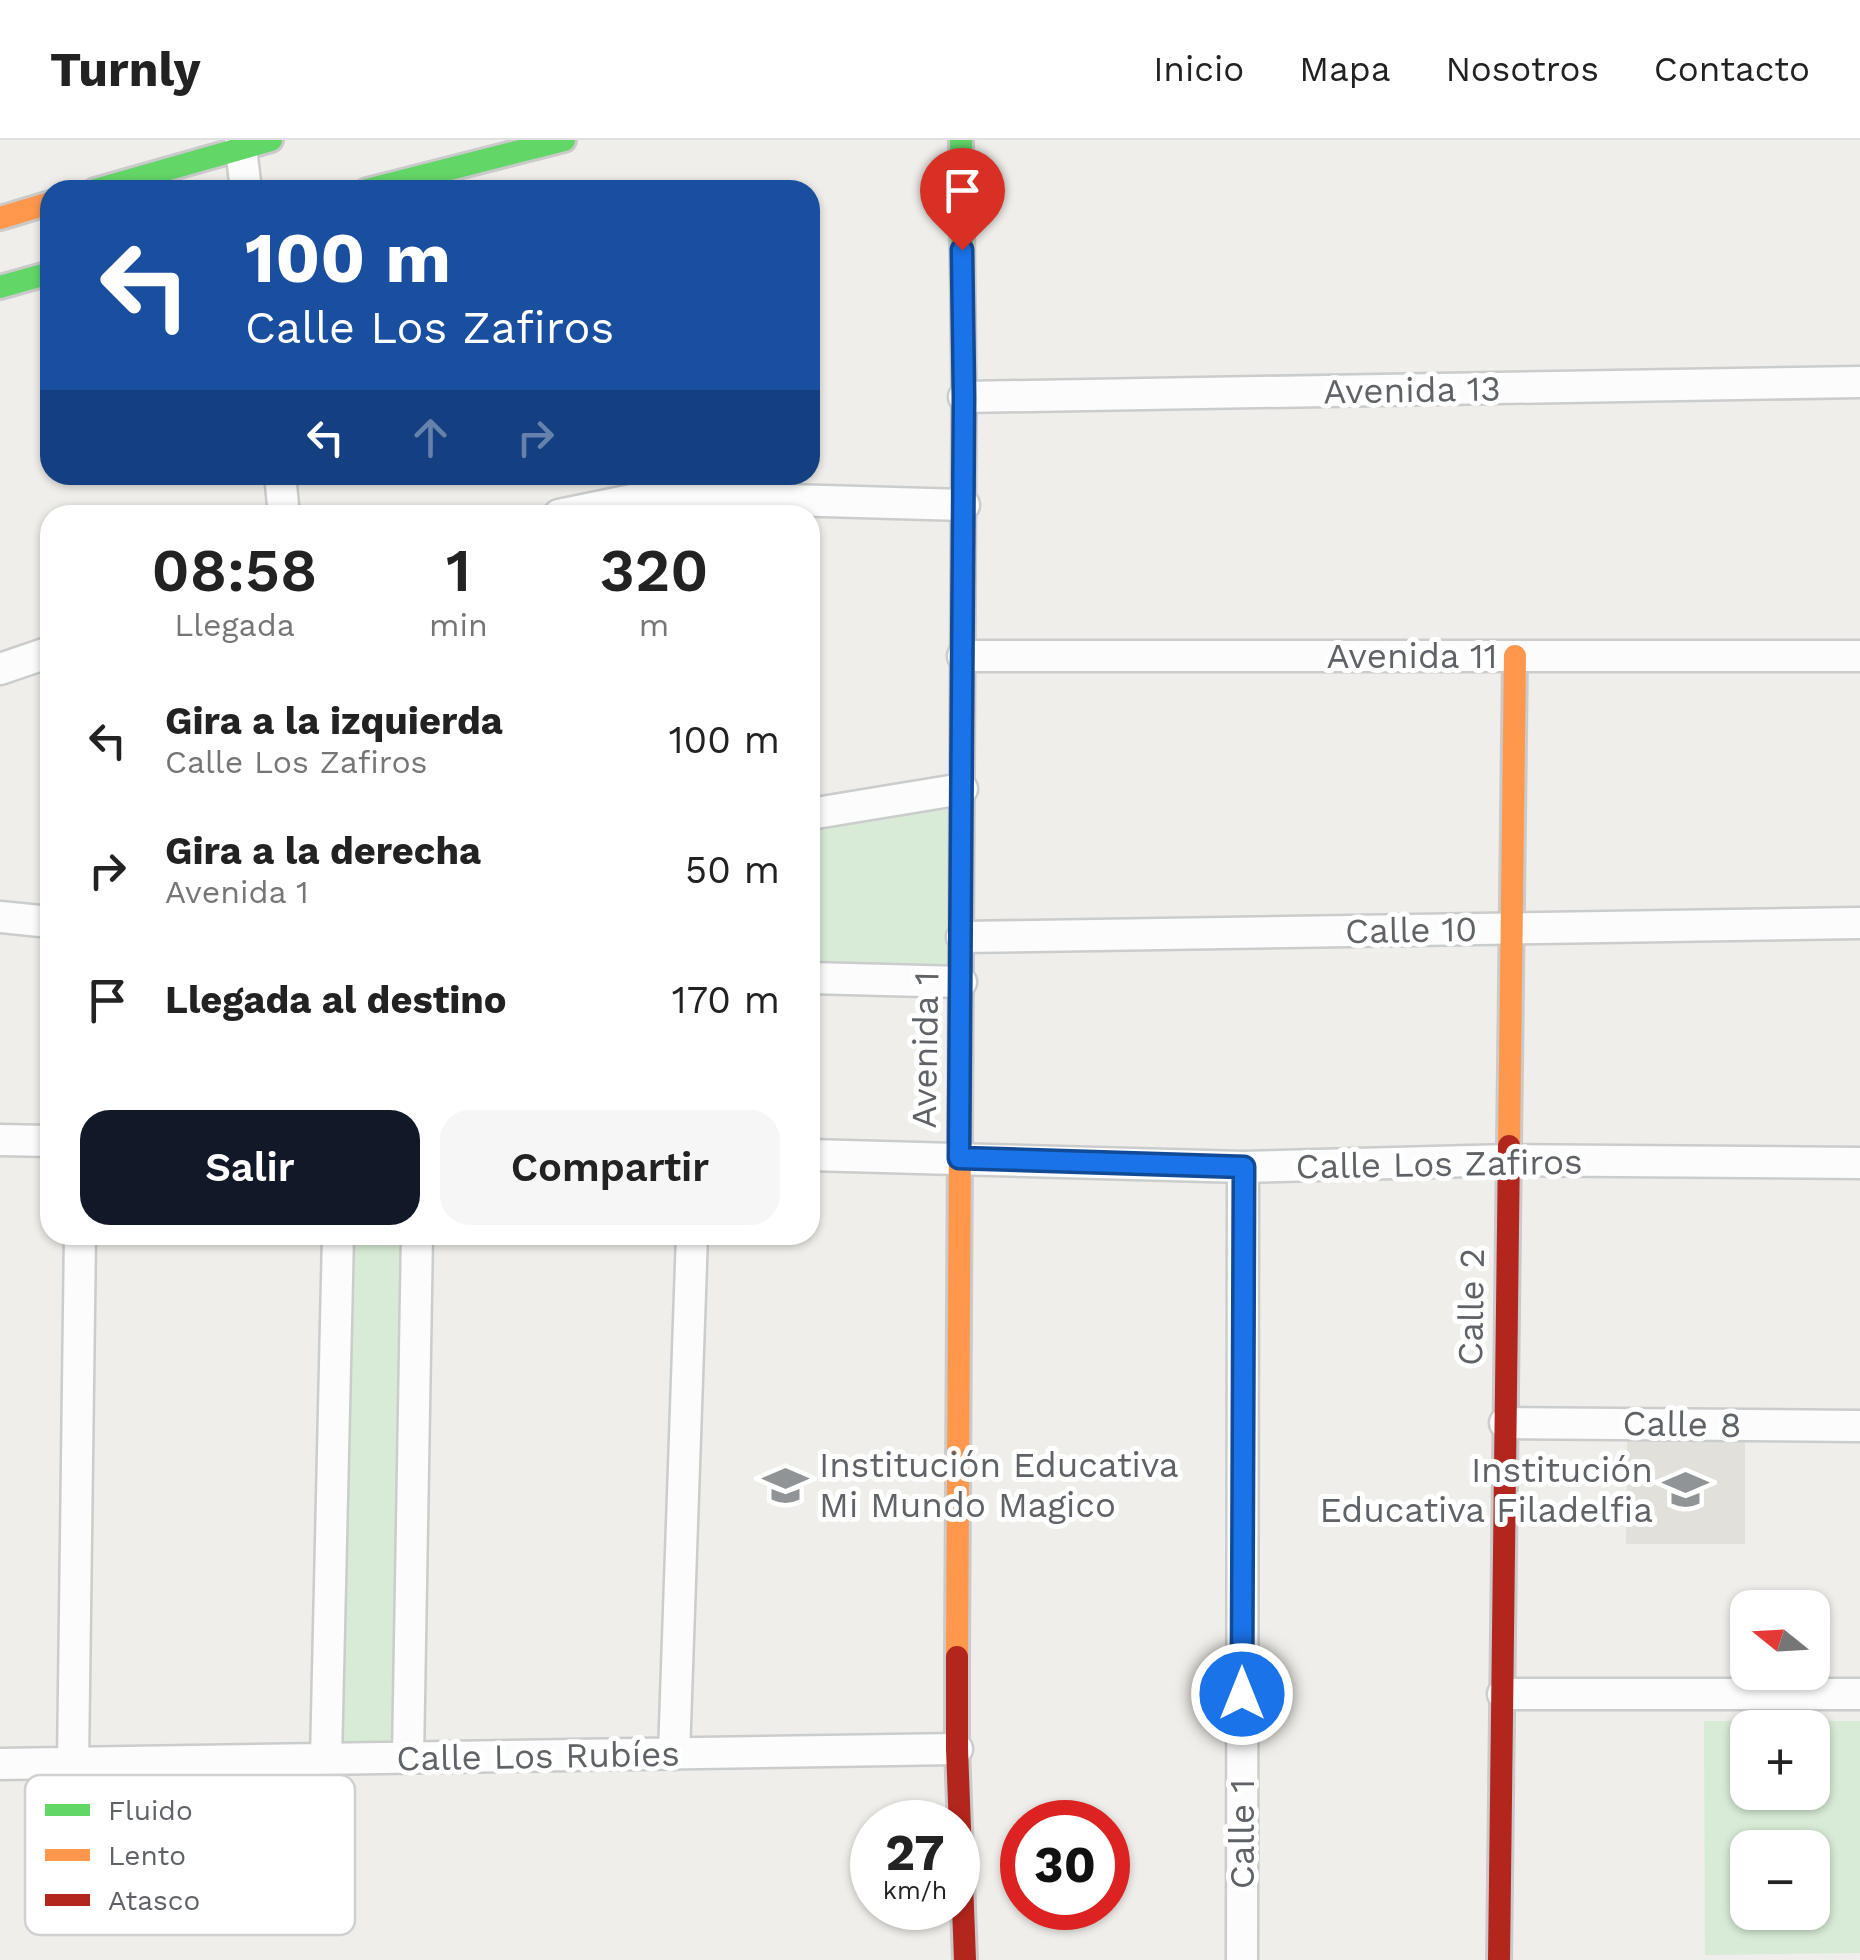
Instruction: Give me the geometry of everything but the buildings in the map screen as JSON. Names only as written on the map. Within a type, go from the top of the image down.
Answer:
[{"type":"street","points":[[406,180],[564,140]]},
{"type":"street","name":"Avenida 1","points":[[960,140],[964,505],[957,1749],[965,1960]]},
{"type":"street","points":[[128,180],[251,142],[247,180]]},
{"type":"street","points":[[0,218],[40,206]]},
{"type":"street","points":[[0,286],[40,276]]},
{"type":"street","name":"Avenida 13","points":[[964,397],[1860,382]]},
{"type":"street","points":[[607,505],[651,496],[964,505]]},
{"type":"street","points":[[0,669],[40,655]]},
{"type":"street","name":"Avenida 11","points":[[963,656],[1860,656]]},
{"type":"street","name":"Calle 2","points":[[1499,1960],[1515,656]]},
{"type":"street","points":[[820,812],[962,789]]},
{"type":"street","points":[[0,917],[40,921]]},
{"type":"street","name":"Calle 10","points":[[962,938],[1860,923]]},
{"type":"street","points":[[820,978],[961,982]]},
{"type":"street","points":[[0,1140],[40,1141]]},
{"type":"street","name":"Calle Los Zafiros","points":[[820,1156],[1244,1167],[1509,1160],[1860,1164]]},
{"type":"street","name":"Calle 1","points":[[1242,1960],[1244,1167]]},
{"type":"street","points":[[73,1763],[80,1245]]},
{"type":"street","points":[[326,1759],[338,1245]]},
{"type":"street","points":[[408,1758],[417,1245]]},
{"type":"street","points":[[674,1754],[692,1245]]},
{"type":"street","name":"Calle 8","points":[[1504,1423],[1860,1426]]},
{"type":"street","points":[[1502,1694],[1860,1694]]},
{"type":"street","name":"Calle Los Rubíes","points":[[0,1764],[957,1749]]},
{"type":"shaded area","name":"Institución Educativa Filadelfia","points":[[1627,1436],[1745,1436],[1745,1544],[1626,1544]]},
{"type":"green space","points":[[949,791],[961,982],[820,978],[820,812]]},
{"type":"green space","points":[[338,1245],[417,1245],[408,1758],[326,1759]]},
{"type":"green space","points":[[1704,1721],[1730,1721],[1730,1810],[1830,1810],[1830,1721],[1860,1721],[1860,1953],[1705,1955]]},
{"type":"traffic: fast","points":[[130,180],[271,140]]},
{"type":"traffic: fast","points":[[406,180],[564,140]]},
{"type":"traffic: fast","points":[[961,140],[961,966]]},
{"type":"traffic: fast","points":[[0,287],[40,276]]},
{"type":"traffic: slow","points":[[0,218],[40,206]]},
{"type":"traffic: slow","points":[[1509,1146],[1515,656]]},
{"type":"traffic: slow","points":[[957,1657],[961,966]]},
{"type":"traffic: jam","points":[[1499,1960],[1509,1146]]},
{"type":"traffic: jam","points":[[957,1657],[965,1960]]},
{"type":"place","name":"Institución Educativa Mi Mundo Magico","points":[[786,1485]]},
{"type":"place","name":"Institución Educativa Filadelfia","points":[[1686,1490]]},
{"type":"route","points":[[962,250],[959,1158],[1244,1167],[1242,1694]]}]
